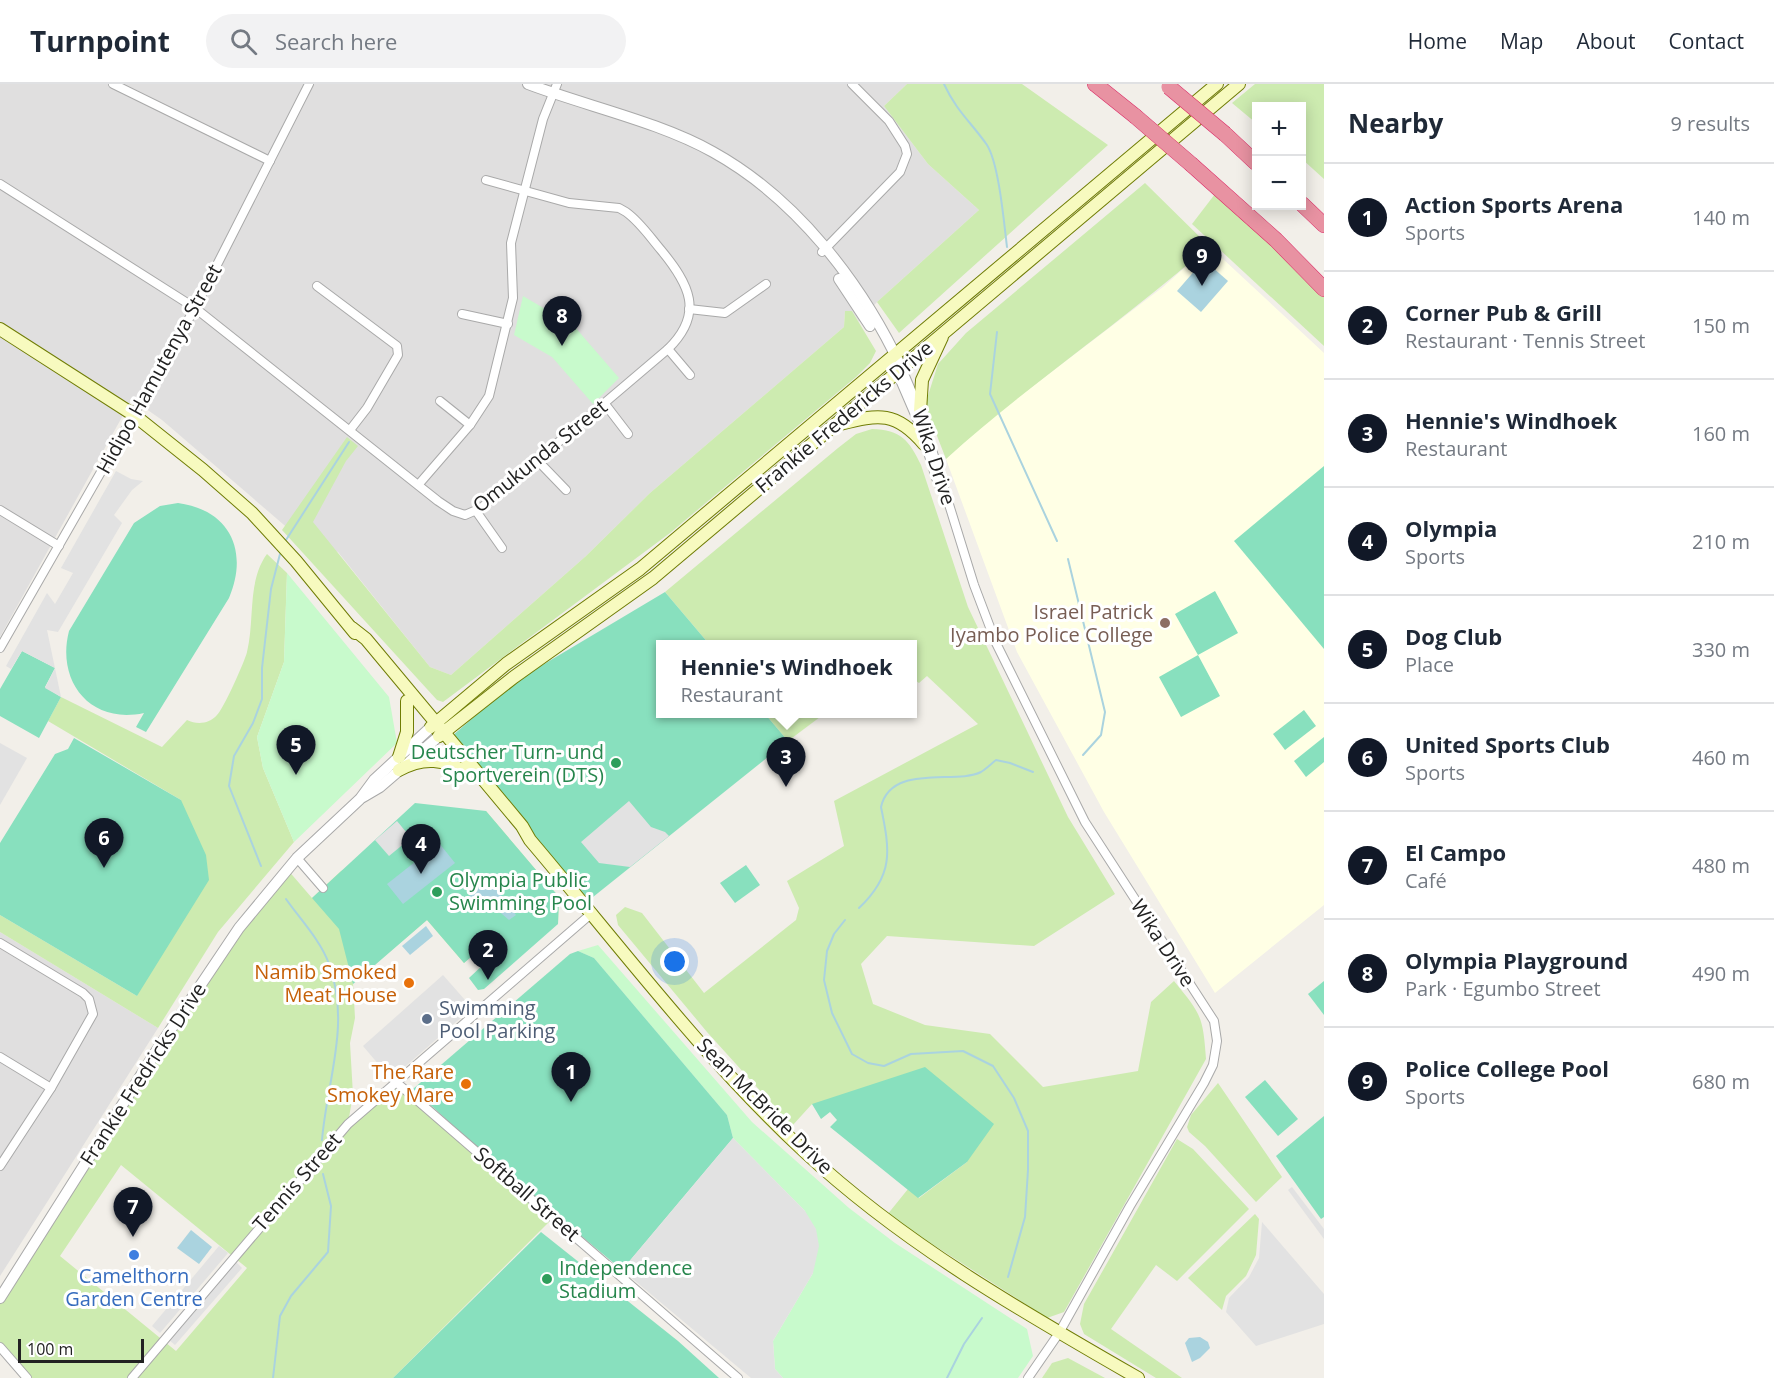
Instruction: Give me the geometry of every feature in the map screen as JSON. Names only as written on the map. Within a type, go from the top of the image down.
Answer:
[{"type":"highway","points":[[1095,84],[1192,165],[1276,240],[1324,289]]},
{"type":"highway","points":[[1167,85],[1252,158]]},
{"type":"highway","points":[[1306,208],[1324,225]]},
{"type":"main road","name":"Frankie Fredericks Drive","points":[[437,730],[507,664],[640,569],[1217,84]]},
{"type":"main road","name":"Frankie Fredericks Drive","points":[[437,730],[652,578],[1239,84]]},
{"type":"main road","name":"Sean McBride Drive","points":[[0,329],[134,415],[252,513],[352,628],[366,639],[468,773],[513,827],[530,840]]},
{"type":"main road","points":[[920,411],[922,380],[944,333]]},
{"type":"main road","points":[[836,425],[871,416],[884,416],[904,424],[924,444]]},
{"type":"main road","name":"Sean McBride Drive","points":[[352,628],[360,643],[407,701],[437,730],[522,826],[530,840],[730,1076],[806,1153],[883,1217],[930,1252],[1059,1333],[1138,1378]]},
{"type":"main road","points":[[399,756],[407,732],[407,701]]},
{"type":"main road","points":[[399,770],[418,761],[438,760],[468,773]]},
{"type":"street","points":[[113,84],[270,161]]},
{"type":"street","name":"Hidipo Hamutenya Street","points":[[0,648],[195,308],[309,84]]},
{"type":"street","points":[[528,84],[555,89],[683,138],[712,151],[771,192],[824,250],[899,371]]},
{"type":"street","points":[[824,250],[900,172],[907,154],[905,146],[889,121],[852,84]]},
{"type":"street","points":[[418,484],[470,425],[489,396],[513,298],[511,243],[543,119],[555,89]]},
{"type":"street","points":[[486,180],[569,203],[620,208],[680,274],[688,292],[689,309],[725,313],[766,284]]},
{"type":"street","name":"Omukunda Street","points":[[0,184],[195,308],[418,484],[457,513],[465,515],[476,512],[668,349],[684,332],[689,309]]},
{"type":"street","points":[[317,286],[397,346],[398,355],[372,399],[350,430]]},
{"type":"street","points":[[462,314],[508,324]]},
{"type":"street","points":[[668,349],[690,375]]},
{"type":"street","name":"Wika Drive","points":[[899,371],[920,411],[962,546]]},
{"type":"street","name":"Wika Drive","points":[[899,371],[996,643],[1085,822],[1177,967],[1210,1012],[1217,1032],[1213,1065],[1204,1083],[1130,1206],[1059,1333],[1028,1378]]},
{"type":"street","points":[[440,401],[470,425]]},
{"type":"street","points":[[605,404],[628,434]]},
{"type":"street","points":[[538,460],[566,490]]},
{"type":"street","points":[[0,510],[59,546]]},
{"type":"street","points":[[476,512],[502,548]]},
{"type":"street","name":"Frankie Fredricks Drive","points":[[0,1298],[157,1050],[231,939],[297,858],[360,799],[374,780],[399,756],[437,730]]},
{"type":"street","name":"Frankie Fredricks Drive","points":[[360,799],[380,787],[399,770],[437,730]]},
{"type":"street","points":[[297,858],[323,888]]},
{"type":"street","name":"Tennis Street","points":[[132,1378],[335,1137],[592,913]]},
{"type":"street","points":[[0,943],[83,993],[92,1007],[89,1022],[51,1088],[0,1166]]},
{"type":"street","points":[[0,1057],[51,1088]]},
{"type":"street","name":"Softball Street","points":[[396,1082],[738,1378]]},
{"type":"street","points":[[0,1347],[27,1378]]},
{"type":"shaded area","points":[[0,84],[907,84],[884,106],[928,164],[979,210],[877,302],[859,322],[852,311],[845,311],[844,327],[650,493],[586,556],[451,675],[430,667],[338,552],[298,537],[162,420],[132,399],[0,637]]},
{"type":"shaded area","name":"Israel Patrick Iyambo Police College","points":[[1209,246],[1324,353],[1324,905],[1215,993],[1104,812],[1017,652],[946,459],[986,422],[1163,287]]},
{"type":"shaded area","points":[[116,471],[131,479],[143,481],[132,490],[114,515],[122,523],[58,632],[47,630],[55,668],[22,651],[11,669],[6,666],[47,593],[55,604],[73,573],[61,568]]},
{"type":"shaded area","points":[[55,668],[61,697],[45,688]]},
{"type":"shaded area","points":[[0,743],[27,758],[0,805]]},
{"type":"shaded area","points":[[629,801],[651,827],[669,836],[630,867],[599,863],[581,842]]},
{"type":"shaded area","points":[[397,821],[411,838],[389,856],[375,840]]},
{"type":"shaded area","points":[[0,932],[158,1028],[0,1276]]},
{"type":"shaded area","name":"Swimming Pool Parking","points":[[443,975],[472,1008],[391,1079],[363,1046]]},
{"type":"shaded area","points":[[733,1138],[805,1211],[816,1229],[819,1246],[813,1273],[773,1341],[775,1369],[783,1378],[751,1378],[622,1270]]},
{"type":"shaded area","points":[[1292,1187],[1324,1229],[1324,1239],[1288,1190]]},
{"type":"shaded area","points":[[1262,1222],[1324,1294],[1324,1324],[1256,1346],[1226,1312],[1229,1298],[1249,1277],[1259,1258]]},
{"type":"shaded area","points":[[219,1246],[228,1253],[160,1333],[152,1326]]},
{"type":"shaded area","points":[[236,1262],[242,1268],[175,1345],[169,1340]]},
{"type":"green space","points":[[907,84],[1022,84],[1108,145],[899,333],[877,302],[979,210],[928,164],[884,106]]},
{"type":"green space","points":[[1255,84],[1324,84],[1324,179],[1306,163],[1306,102],[1252,102],[1252,120],[1232,103]]},
{"type":"green space","points":[[1145,183],[1209,246],[1177,274],[1011,404],[946,459],[925,405],[938,364],[966,333]]},
{"type":"green space","points":[[1215,194],[1274,245],[1324,297],[1324,346],[1192,224]]},
{"type":"green space","points":[[523,296],[574,326],[619,378],[593,404],[552,357],[514,335]]},
{"type":"green space","points":[[845,311],[852,311],[876,351],[870,363],[856,377],[670,533],[443,702],[437,700],[282,530],[347,437],[358,446],[346,461],[313,522],[430,667],[451,675],[586,556],[650,493],[844,327]]},
{"type":"green space","points":[[872,429],[897,434],[908,443],[917,456],[968,607],[1068,817],[1115,894],[1034,946],[887,936],[861,964],[873,1004],[925,1025],[990,1034],[1043,1087],[1138,1071],[1151,1002],[1174,981],[1195,1009],[1204,1033],[1206,1059],[1064,1312],[1047,1318],[887,1215],[908,1189],[919,1198],[967,1162],[812,1104],[792,1126],[707,1032],[618,925],[616,915],[625,907],[642,913],[704,993],[796,920],[799,908],[787,881],[844,846],[834,801],[978,724],[927,676],[919,683],[917,682],[917,640],[706,640],[665,592],[856,434]]},
{"type":"green space","points":[[1324,466],[1324,649],[1234,541]]},
{"type":"green space","points":[[178,503],[196,507],[211,514],[222,524],[230,535],[235,549],[237,564],[235,581],[229,598],[146,732],[136,727],[144,713],[125,715],[108,712],[93,706],[81,695],[68,667],[66,649],[69,631],[134,523],[160,506]]},
{"type":"green space","points":[[267,554],[287,573],[284,662],[257,737],[263,768],[294,842],[218,932],[158,1028],[0,932],[0,915],[137,996],[181,800],[48,721],[61,697],[162,747],[187,720],[203,723],[214,718],[234,685],[245,657],[254,588]]},
{"type":"green space","points":[[287,573],[389,697],[397,743],[294,842],[263,768],[257,737],[284,662]]},
{"type":"green space","points":[[1215,591],[1238,633],[1198,655],[1175,614]]},
{"type":"green space","name":"Deutscher Turn- und Sportverein (DTS)","points":[[665,592],[706,640],[656,640],[656,718],[768,718],[788,741],[588,901],[451,737],[514,682]]},
{"type":"green space","points":[[22,651],[55,668],[45,687],[61,697],[39,738],[0,716],[0,689]]},
{"type":"green space","points":[[1198,655],[1220,696],[1181,717],[1159,677]]},
{"type":"green space","points":[[1304,710],[1316,726],[1285,750],[1273,734]]},
{"type":"green space","points":[[768,718],[819,718],[788,741]]},
{"type":"green space","points":[[1324,737],[1324,762],[1306,777],[1294,761]]},
{"type":"green space","points":[[74,738],[181,800],[206,855],[209,880],[137,996],[0,915],[0,843],[55,754],[68,749]]},
{"type":"green space","name":"Olympia Public Swimming Pool","points":[[415,803],[486,811],[559,897],[558,924],[484,989],[478,990],[469,978],[486,962],[477,952],[464,963],[427,920],[353,984],[339,929],[312,898]]},
{"type":"green space","points":[[486,811],[559,897],[558,924],[494,933],[464,963],[427,920],[353,983],[355,1018],[350,1043],[353,1095],[348,1123],[396,1082],[554,1217],[393,1378],[27,1378],[0,1347],[0,1298],[231,939],[287,869],[312,898],[341,871]],"holes":[[[121,1165],[247,1268],[176,1351],[60,1256]]]},
{"type":"green space","points":[[746,865],[760,885],[735,903],[720,883]]},
{"type":"green space","points":[[598,945],[752,1122],[849,1208],[895,1243],[1027,1329],[1033,1356],[1018,1378],[783,1378],[775,1369],[773,1341],[813,1273],[805,1211],[733,1138],[727,1115],[594,958],[578,951]]},
{"type":"green space","points":[[578,951],[594,958],[727,1115],[733,1138],[622,1270],[494,1163],[413,1089],[570,954]]},
{"type":"green space","points":[[1324,981],[1324,1015],[1308,994]]},
{"type":"green space","points":[[925,1067],[994,1124],[967,1162],[918,1198],[830,1127],[837,1120],[830,1112],[821,1119],[812,1104]]},
{"type":"green space","points":[[1265,1080],[1298,1119],[1278,1136],[1245,1097]]},
{"type":"green space","points":[[1218,1083],[1282,1177],[1256,1202],[1205,1146],[1189,1132],[1187,1127],[1191,1115]]},
{"type":"green space","points":[[1324,1116],[1324,1217],[1321,1219],[1276,1156]]},
{"type":"green space","points":[[1177,1139],[1193,1149],[1249,1209],[1177,1281],[1156,1265],[1111,1329],[1182,1378],[1156,1378],[1084,1334],[1080,1324],[1084,1304]]},
{"type":"green space","points":[[1255,1214],[1259,1219],[1256,1255],[1246,1276],[1226,1296],[1222,1310],[1188,1278]]},
{"type":"green space","name":"Independence Stadium","points":[[541,1232],[678,1341],[719,1378],[393,1378]]},
{"type":"green space","points":[[1068,1358],[1105,1378],[1042,1378],[1052,1363]]},
{"type":"water","points":[[1204,260],[1228,281],[1201,312],[1177,291]]},
{"type":"water","points":[[439,843],[455,863],[403,904],[387,884]]},
{"type":"water","points":[[489,879],[516,915],[509,920],[495,908],[476,910],[467,898]]},
{"type":"water","points":[[426,926],[433,936],[410,955],[402,946]]},
{"type":"water","points":[[191,1230],[212,1247],[199,1264],[177,1248]]},
{"type":"water","points":[[1200,1337],[1208,1342],[1210,1348],[1192,1362],[1185,1343],[1189,1338]]},
{"type":"waterway","points":[[944,84],[959,110],[987,145],[991,154],[1000,194],[1007,247]]},
{"type":"waterway","points":[[997,332],[990,394],[1057,541]]},
{"type":"waterway","points":[[286,540],[349,442]]},
{"type":"waterway","points":[[261,866],[229,786],[234,756],[253,723],[262,699],[262,668],[271,589],[280,554]]},
{"type":"waterway","points":[[1068,559],[1105,712],[1101,735],[1083,755]]},
{"type":"waterway","points":[[859,908],[870,896],[884,873],[887,850],[881,807],[887,793],[897,785],[910,780],[970,775],[981,772],[996,760],[1033,772]]},
{"type":"waterway","points":[[286,899],[321,947],[335,986],[338,1030],[322,1140]]},
{"type":"waterway","points":[[845,920],[834,934],[827,951],[824,980],[832,1013],[852,1054],[868,1063],[884,1066],[911,1054],[963,1051],[993,1066],[1014,1098],[1028,1131],[1028,1170],[1025,1217],[1008,1277]]},
{"type":"waterway","points":[[273,1378],[280,1316],[291,1296],[328,1252],[331,1206],[323,1174]]},
{"type":"waterway","points":[[947,1378],[964,1344],[982,1318]]},
{"type":"place","name":"Police College Pool","points":[[1202,286]]},
{"type":"place","name":"Olympia Playground","points":[[562,346]]},
{"type":"place","name":"Israel Patrick Iyambo Police College","points":[[1165,623]]},
{"type":"place","name":"Deutscher Turn- und Sportverein (DTS)","points":[[616,763]]},
{"type":"place","name":"Dog Club","points":[[296,775]]},
{"type":"place","name":"Hennie's Windhoek","points":[[786,787]]},
{"type":"place","name":"United Sports Club","points":[[104,868]]},
{"type":"place","name":"Olympia","points":[[421,874]]},
{"type":"place","name":"Olympia Public Swimming Pool","points":[[437,892]]},
{"type":"place","name":"Corner Pub & Grill","points":[[488,980]]},
{"type":"place","name":"Namib Smoked Meat House","points":[[409,983]]},
{"type":"place","name":"Swimming Pool Parking","points":[[427,1019]]},
{"type":"place","name":"The Rare Smokey Mare","points":[[466,1084]]},
{"type":"place","name":"Action Sports Arena","points":[[571,1102]]},
{"type":"place","name":"El Campo","points":[[133,1237]]},
{"type":"place","name":"Camelthorn Garden Centre","points":[[134,1255]]},
{"type":"place","name":"Independence Stadium","points":[[547,1279]]}]
